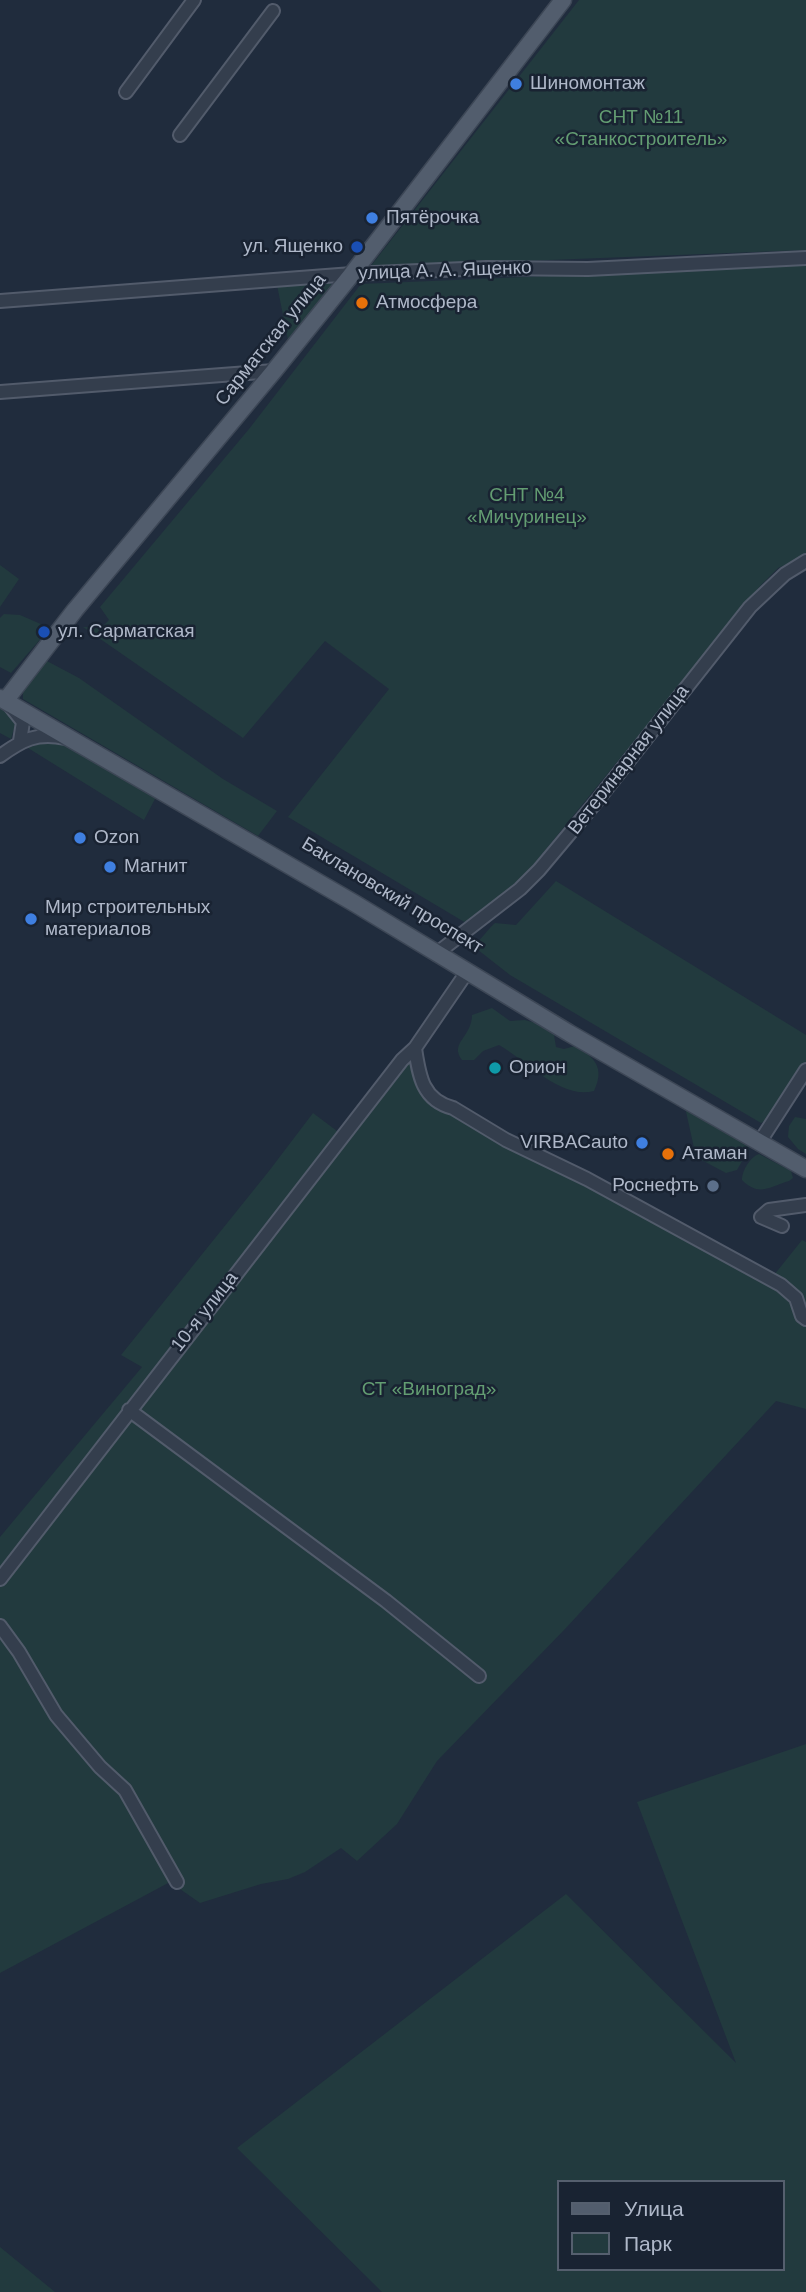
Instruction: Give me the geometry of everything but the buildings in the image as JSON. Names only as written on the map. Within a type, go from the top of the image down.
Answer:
[{"type":"main road","name":"Сарматская улица","points":[[4,696],[352,274],[563,0]]},
{"type":"main road","name":"Баклановский проспект","points":[[4,696],[350,894],[467,972],[761,1139]]},
{"type":"main road","name":"Баклановский проспект","points":[[34,714],[72,740],[761,1139]]},
{"type":"main road","points":[[761,1139],[806,1159]]},
{"type":"main road","points":[[761,1139],[806,1169]]},
{"type":"street","points":[[125,92],[194,0]]},
{"type":"street","points":[[180,135],[273,10]]},
{"type":"street","name":"улица А. А. Ященко","points":[[0,301],[352,274],[485,268],[589,269],[806,258]]},
{"type":"street","points":[[0,392],[274,371]]},
{"type":"street","name":"Ветеринарная улица","points":[[439,952],[520,889],[539,870],[750,607],[785,574],[806,561]]},
{"type":"street","points":[[4,696],[23,722],[20,741]]},
{"type":"street","points":[[0,756],[20,741],[34,714]]},
{"type":"street","points":[[20,741],[53,736],[72,740]]},
{"type":"street","name":"10-я улица","points":[[0,1579],[402,1060],[415,1048],[467,972]]},
{"type":"street","points":[[415,1048],[422,1087],[443,1106],[453,1108],[506,1140],[587,1179],[781,1285],[796,1298],[802,1316],[806,1319]]},
{"type":"street","points":[[761,1139],[806,1070]]},
{"type":"street","points":[[782,1226],[761,1217],[769,1210],[806,1205]]},
{"type":"street","points":[[129,1410],[386,1601],[479,1676]]},
{"type":"street","points":[[0,1626],[19,1651],[56,1715],[100,1767],[125,1790],[177,1882]]},
{"type":"green space","name":"СНТ №11 «Станкостроитель»","points":[[579,0],[806,0],[806,250],[370,267]]},
{"type":"green space","name":"СНТ №4 «Мичуринец»","points":[[806,265],[806,556],[778,568],[761,585],[525,875],[466,923],[288,817],[389,689],[325,641],[243,738],[83,627],[102,627],[109,620],[100,607],[249,429],[361,284]]},
{"type":"green space","points":[[326,280],[332,288],[289,345],[277,285]]},
{"type":"green space","points":[[0,565],[19,579],[0,607]]},
{"type":"green space","points":[[4,614],[20,615],[50,628],[11,673],[0,667],[0,618]]},
{"type":"green space","points":[[45,660],[79,678],[223,779],[277,811],[258,836],[23,699],[23,686]]},
{"type":"green space","points":[[0,706],[14,714],[16,722],[11,739],[0,733]]},
{"type":"green space","points":[[50,740],[66,743],[156,797],[144,820],[28,748]]},
{"type":"green space","points":[[556,881],[806,1035],[806,1063],[774,1116],[761,1123],[510,975],[473,946],[495,923],[516,925]]},
{"type":"green space","points":[[492,1008],[510,1021],[525,1020],[535,1023],[554,1035],[556,1047],[564,1049],[575,1046],[588,1054],[598,1070],[594,1091],[569,1090],[544,1077],[499,1045],[483,1051],[474,1060],[462,1060],[459,1044],[469,1029],[472,1015]]},
{"type":"green space","name":"СТ «Виноград»","points":[[413,1041],[423,1086],[728,1252],[774,1275],[802,1240],[806,1242],[806,1409],[776,1401],[565,1629],[437,1761],[397,1824],[357,1861],[341,1848],[305,1872],[288,1879],[261,1884],[200,1903],[170,1882],[0,1973],[0,1537],[142,1367],[121,1355],[313,1113],[341,1134]]},
{"type":"green space","points":[[685,1107],[747,1144],[749,1149],[737,1170],[726,1173],[696,1157]]},
{"type":"green space","points":[[795,1117],[806,1119],[806,1154],[788,1137],[789,1126]]},
{"type":"green space","points":[[759,1154],[791,1171],[793,1178],[764,1189],[748,1185],[742,1180],[743,1173],[750,1161]]},
{"type":"green space","points":[[806,1744],[806,2292],[382,2292],[237,2148],[566,1894],[736,2063],[637,1802]]},
{"type":"green space","points":[[0,2247],[55,2292],[0,2292]]},
{"type":"place","name":"Шиномонтаж","points":[[516,84]]},
{"type":"place","name":"Пятёрочка","points":[[372,218]]},
{"type":"place","name":"ул. Ященко","points":[[357,247]]},
{"type":"place","name":"Атмосфера","points":[[362,303]]},
{"type":"place","name":"ул. Сарматская","points":[[44,632]]},
{"type":"place","name":"Ozon","points":[[80,838]]},
{"type":"place","name":"Магнит","points":[[110,867]]},
{"type":"place","name":"Мир строительных материалов","points":[[31,919]]},
{"type":"place","name":"Орион","points":[[495,1068]]},
{"type":"place","name":"VIRBACauto","points":[[642,1143]]},
{"type":"place","name":"Атаман","points":[[668,1154]]},
{"type":"place","name":"Роснефть","points":[[713,1186]]}]
